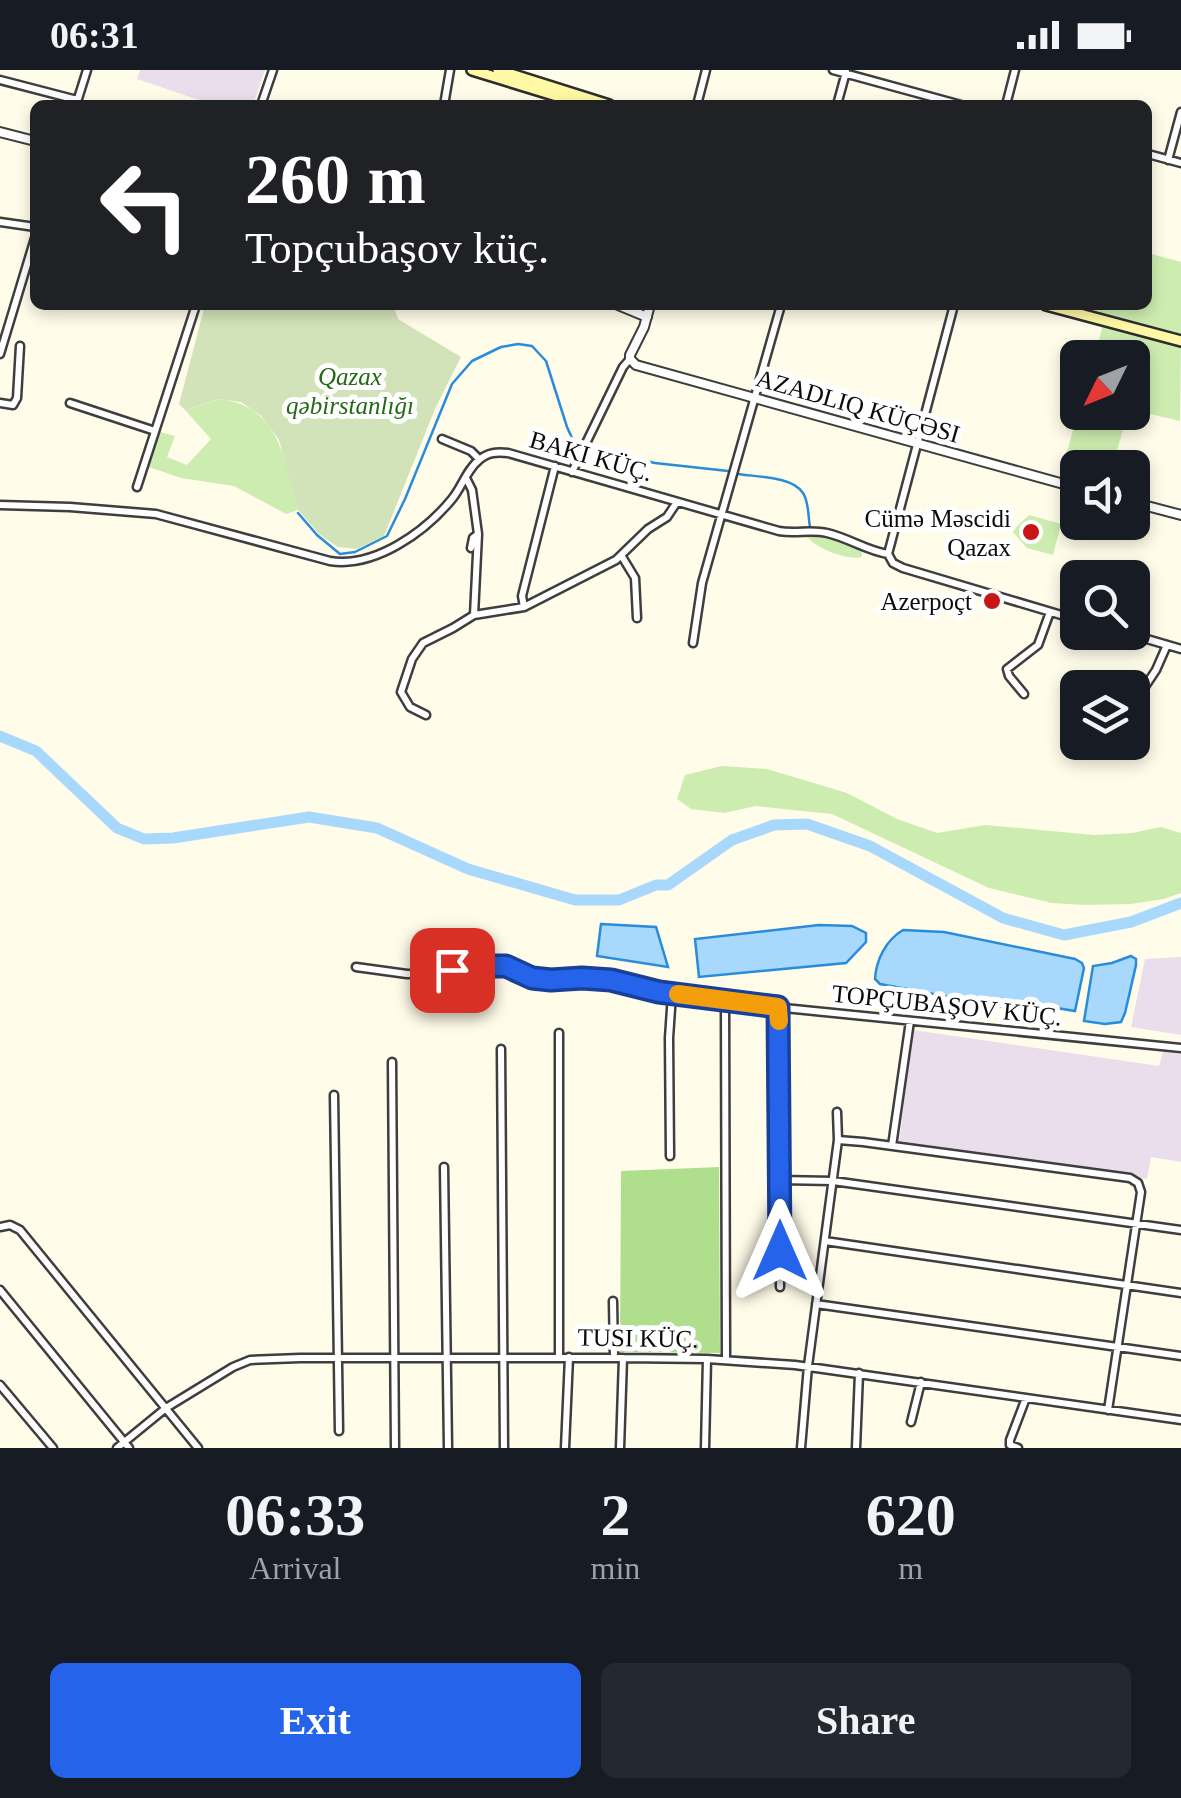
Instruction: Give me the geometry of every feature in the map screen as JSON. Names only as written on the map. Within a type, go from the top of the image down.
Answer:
[{"type":"main road","points":[[472,70],[570,100]]},
{"type":"main road","points":[[498,70],[593,100]]},
{"type":"main road","points":[[1065,310],[1181,341]]},
{"type":"street","points":[[77,100],[87,70]]},
{"type":"street","points":[[263,100],[273,70]]},
{"type":"street","points":[[445,100],[450,70]]},
{"type":"street","points":[[697,100],[706,70]]},
{"type":"street","points":[[833,70],[943,100]]},
{"type":"street","points":[[1007,100],[1015,70]]},
{"type":"street","points":[[838,100],[846,72]]},
{"type":"street","points":[[0,80],[66,100]]},
{"type":"street","points":[[1168,160],[1181,112]]},
{"type":"street","points":[[0,132],[30,139]]},
{"type":"street","points":[[1152,155],[1181,163]]},
{"type":"street","points":[[0,222],[30,226]]},
{"type":"street","points":[[0,354],[30,255]]},
{"type":"street","points":[[137,486],[194,310]]},
{"type":"street","points":[[630,310],[647,317]]},
{"type":"street","points":[[572,472],[630,358],[649,310]]},
{"type":"street","points":[[692,643],[720,514],[780,310]]},
{"type":"street","points":[[953,310],[888,554],[893,563],[903,568],[1060,615]]},
{"type":"street","points":[[0,403],[13,405],[17,398],[20,346]]},
{"type":"street","points":[[630,358],[646,368],[1060,483]]},
{"type":"street","points":[[70,403],[156,431]]},
{"type":"street","points":[[442,440],[471,451],[480,459]]},
{"type":"street","points":[[0,505],[156,514],[330,561],[350,562],[410,538],[451,500],[480,459],[494,452],[779,531],[828,533],[888,554]]},
{"type":"street","points":[[524,608],[522,596],[555,466]]},
{"type":"street","points":[[466,478],[472,490],[478,534],[474,615]]},
{"type":"street","points":[[426,715],[410,707],[401,692],[422,643],[474,615],[524,608],[606,566],[667,517],[677,502]]},
{"type":"street","points":[[1150,506],[1181,514]]},
{"type":"street","points":[[471,548],[478,534]]},
{"type":"street","points":[[621,555],[634,578],[637,618]]},
{"type":"street","points":[[1024,694],[1008,676],[1007,669],[1041,640],[1050,612]]},
{"type":"street","points":[[1150,640],[1181,649]]},
{"type":"street","points":[[1150,679],[1167,645]]},
{"type":"street","points":[[1034,649],[1040,662]]},
{"type":"street","name":"TOPÇUBAŞOV KÜÇ.","points":[[356,967],[428,974],[506,966],[532,978],[594,978],[725,1002],[1181,1048]]},
{"type":"street","points":[[670,1156],[668,1038],[672,994]]},
{"type":"street","points":[[725,1002],[726,1360]]},
{"type":"street","points":[[778,1007],[780,1287]]},
{"type":"street","points":[[892,1146],[910,1021]]},
{"type":"street","points":[[559,1032],[566,1448]]},
{"type":"street","points":[[502,1049],[504,1448]]},
{"type":"street","points":[[392,1062],[394,1448]]},
{"type":"street","points":[[334,1095],[340,1431]]},
{"type":"street","points":[[801,1448],[838,1140],[836,1112]]},
{"type":"street","points":[[838,1140],[1135,1180],[1141,1186],[1108,1410]]},
{"type":"street","points":[[444,1167],[448,1448]]},
{"type":"street","points":[[780,1180],[833,1181],[1181,1230]]},
{"type":"street","points":[[0,1227],[16,1226],[198,1448]]},
{"type":"street","points":[[825,1241],[1181,1292]]},
{"type":"street","points":[[0,1290],[127,1445]]},
{"type":"street","points":[[613,1301],[620,1448]]},
{"type":"street","points":[[816,1304],[1181,1356]]},
{"type":"street","name":"TUSI KÜÇ.","points":[[117,1448],[127,1445],[166,1408],[245,1362],[337,1358],[707,1359],[808,1366],[1181,1420]]},
{"type":"street","points":[[705,1448],[707,1359]]},
{"type":"street","points":[[856,1448],[860,1373]]},
{"type":"street","points":[[912,1422],[921,1382]]},
{"type":"street","points":[[0,1385],[53,1448]]},
{"type":"street","points":[[1018,1448],[1010,1440],[1026,1398]]},
{"type":"shaded area","points":[[140,70],[265,70],[255,100],[199,100],[137,79]]},
{"type":"shaded area","points":[[1181,957],[1181,1035],[1131,1027],[1145,959]]},
{"type":"shaded area","points":[[913,1030],[1159,1066],[1163,1052],[1181,1054],[1181,1162],[1151,1157],[1147,1179],[899,1143]]},
{"type":"green space","points":[[1152,254],[1181,262],[1181,334],[1089,310],[1152,310]]},
{"type":"green space","name":"Qazax qəbirstanlığı","points":[[204,310],[395,310],[398,319],[461,357],[435,409],[384,536],[357,549],[338,547],[319,534],[298,510],[279,440],[261,416],[241,402],[220,399],[185,410],[179,404]]},
{"type":"green space","points":[[1103,325],[1181,344],[1180,421],[1150,414],[1150,340],[1099,340]]},
{"type":"green space","points":[[221,399],[241,404],[268,425],[283,456],[298,510],[286,514],[234,486],[181,478],[149,467],[160,432],[175,436],[167,457],[187,465],[211,439],[185,410]]},
{"type":"green space","points":[[1073,430],[1123,430],[1117,450],[1067,450]]},
{"type":"green space","points":[[1029,515],[1060,524],[1053,555],[1027,548],[1012,531]]},
{"type":"green space","points":[[812,533],[858,547],[862,557],[824,549],[807,537]]},
{"type":"green space","points":[[722,766],[767,769],[847,793],[897,819],[937,833],[985,825],[1094,835],[1161,827],[1181,833],[1181,893],[1131,904],[1052,903],[989,888],[832,814],[756,806],[724,813],[691,809],[677,799],[685,775]]},
{"type":"green space","points":[[719,1167],[720,1353],[620,1352],[621,1171]]},
{"type":"water","points":[[601,924],[656,927],[668,967],[597,956]]},
{"type":"water","points":[[819,925],[852,926],[866,933],[866,942],[846,963],[699,977],[695,939]]},
{"type":"water","points":[[903,930],[944,932],[1075,959],[1084,968],[1075,1011],[1015,1001],[1014,1009],[880,984],[875,979],[877,965],[887,945]]},
{"type":"water","points":[[1131,956],[1136,965],[1121,1022],[1084,1021],[1093,966]]},
{"type":"waterway","points":[[298,513],[340,554],[355,552],[387,536],[452,384],[472,361],[501,347],[532,346],[546,361],[567,427],[578,443]]},
{"type":"waterway","points":[[589,448],[655,463],[728,471]]},
{"type":"waterway","points":[[738,474],[782,480],[798,487],[806,501],[810,527]]},
{"type":"waterway","points":[[0,736],[36,751],[117,828],[144,839],[309,817],[377,828],[468,869],[575,900],[619,900],[656,885],[668,885],[732,840],[774,825],[807,824],[870,846],[1003,918],[1064,935],[1131,922],[1181,903]]},
{"type":"slow traffic","points":[[678,994],[778,1007],[779,1021]]},
{"type":"place","name":"Cümə Məscidi Qazax","points":[[1031,532]]},
{"type":"place","name":"Azerpoçt","points":[[992,601]]},
{"type":"route","points":[[452,970],[506,966],[532,978],[611,980],[659,992],[778,1007],[780,1251]]}]
